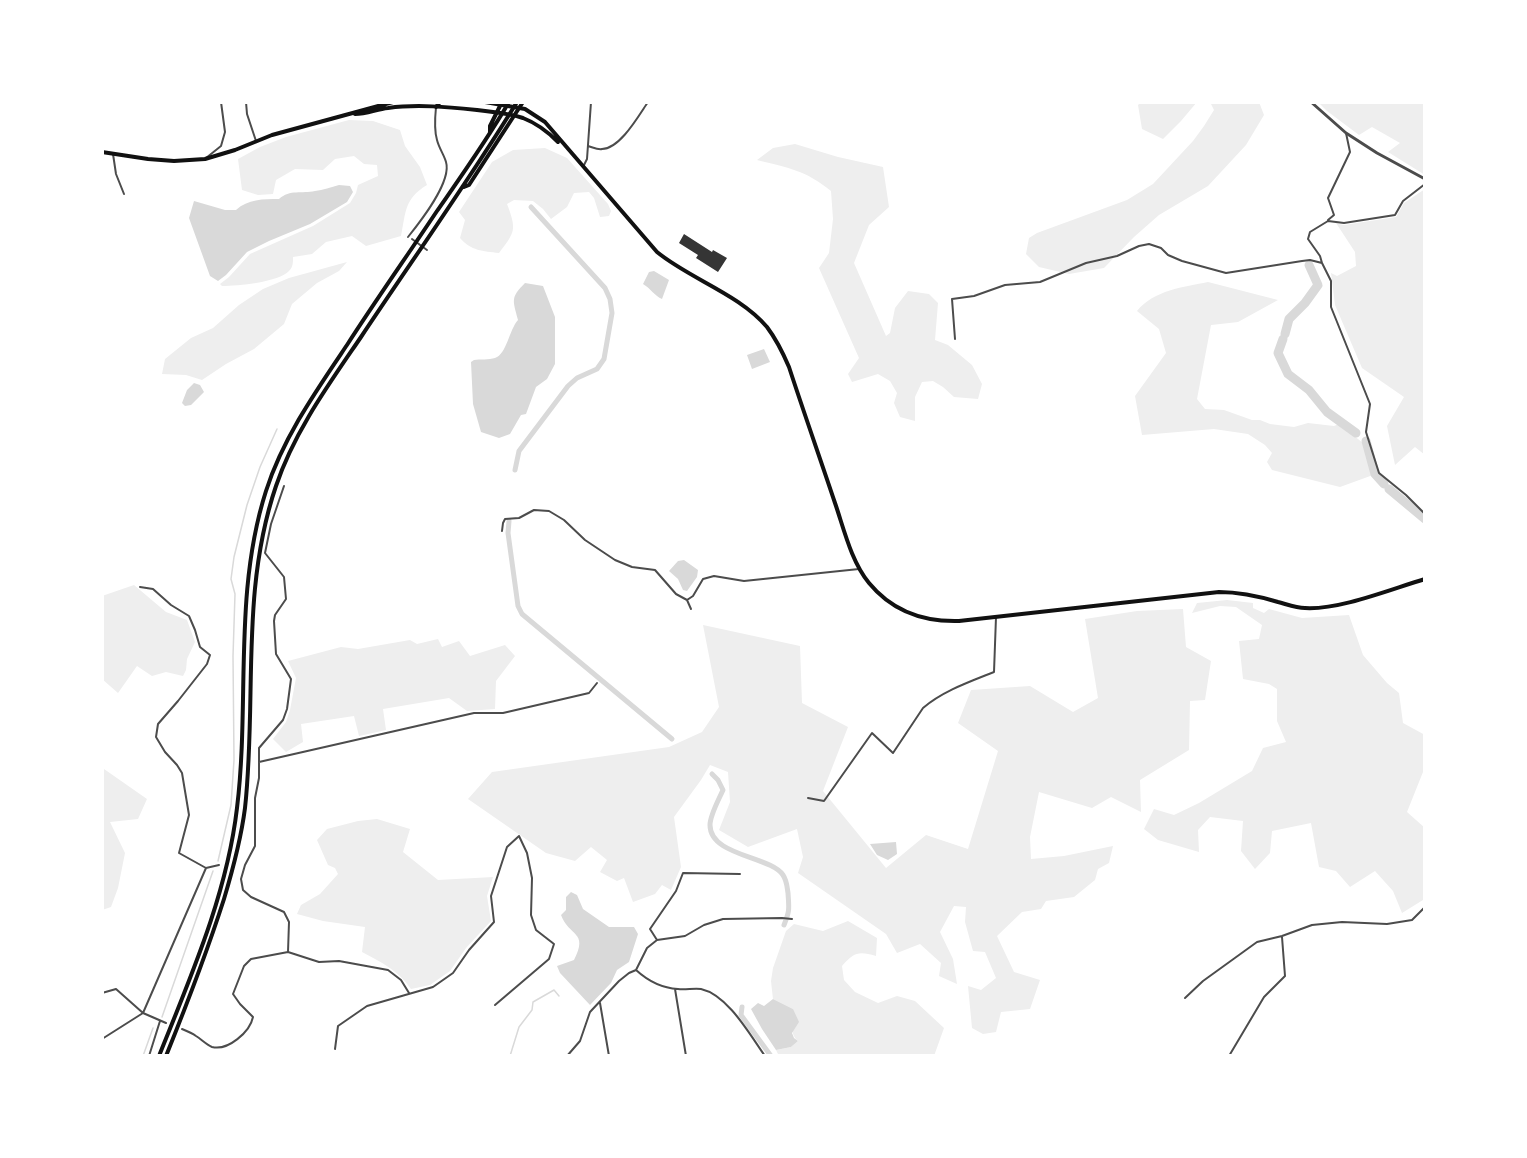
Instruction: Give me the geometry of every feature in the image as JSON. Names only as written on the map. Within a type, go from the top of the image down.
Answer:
[{"type":"main road","points":[[102,152],[157,160],[205,159],[272,135],[393,102]]},
{"type":"main road","points":[[485,102],[525,109],[545,123],[571,155]]},
{"type":"main road","points":[[490,134],[490,126],[502,102]]},
{"type":"main road","points":[[159,1056],[210,922],[232,838],[243,745],[244,635],[248,575],[258,517],[267,488],[290,436],[307,407],[367,314],[490,134],[509,102]]},
{"type":"main road","points":[[166,1056],[217,920],[240,841],[250,744],[255,581],[263,533],[276,486],[297,439],[323,394],[517,102]]},
{"type":"main road","points":[[462,187],[469,184],[523,102]]},
{"type":"main road","points":[[349,114],[437,104],[520,117],[551,135],[657,252],[756,316],[767,327],[789,367],[859,568],[867,582],[881,596],[903,610],[917,616],[943,621],[959,621],[1219,592],[1254,595],[1303,608],[1325,607],[1425,579]]},
{"type":"street","points":[[205,159],[221,146],[225,132],[221,102]]},
{"type":"street","points":[[246,102],[247,114],[256,141]]},
{"type":"street","points":[[582,167],[587,159],[591,102]]},
{"type":"street","points":[[588,146],[602,149],[615,144],[627,132],[648,102]]},
{"type":"street","points":[[1311,102],[1346,133],[1425,179]]},
{"type":"street","points":[[408,237],[426,214],[446,176],[447,165],[437,139],[435,115],[437,104]]},
{"type":"street","points":[[1346,133],[1350,152],[1328,198],[1334,215],[1310,232],[1308,239],[1320,256],[1331,281],[1331,307],[1370,404],[1366,432],[1379,473],[1425,514]]},
{"type":"street","points":[[113,154],[116,174],[124,194]]},
{"type":"street","points":[[1328,221],[1344,223],[1395,215],[1403,201],[1425,184]]},
{"type":"street","points":[[412,239],[427,250]]},
{"type":"street","points":[[954,339],[951,299],[974,296],[1005,285],[1040,282],[1086,263],[1117,256],[1139,246],[1149,244],[1161,248],[1168,255],[1182,261],[1226,273],[1310,260],[1322,263]]},
{"type":"street","points":[[284,486],[271,524],[266,553],[284,577],[286,599],[275,615],[274,621],[276,654],[291,679],[287,709],[283,720],[259,748],[259,778],[255,798],[255,846],[241,879],[243,890],[251,897],[284,912],[289,922],[288,952]]},
{"type":"street","points":[[502,531],[505,519],[519,519],[534,510],[549,511],[564,520],[585,540],[615,560],[632,567],[655,570],[675,594],[687,600],[691,609]]},
{"type":"street","points":[[687,600],[693,596],[703,579],[714,576],[744,581],[859,568]]},
{"type":"street","points":[[140,587],[153,589],[189,616],[200,647],[210,655],[207,664],[158,724],[156,737],[182,773],[189,815],[180,853],[206,868],[219,865]]},
{"type":"street","points":[[808,798],[824,801],[872,733],[892,753],[923,708],[929,703],[940,695],[994,672],[996,617]]},
{"type":"street","points":[[259,762],[474,713],[503,713],[589,693],[597,683]]},
{"type":"street","points":[[335,1049],[338,1026],[367,1006],[433,987],[453,973],[469,950],[494,922],[491,896],[507,847],[519,836],[527,853],[532,878],[531,915],[536,930],[554,944],[549,959],[495,1005]]},
{"type":"street","points":[[102,1039],[143,1013],[206,868]]},
{"type":"street","points":[[657,940],[650,929],[676,891],[683,873],[740,874]]},
{"type":"street","points":[[1185,998],[1203,981],[1257,942],[1312,925],[1342,922],[1386,924],[1412,920],[1425,907]]},
{"type":"street","points":[[636,970],[647,948],[657,940],[685,936],[704,925],[723,919],[792,919]]},
{"type":"street","points":[[1229,1056],[1264,998],[1285,976],[1282,936]]},
{"type":"street","points":[[182,1029],[194,1034],[211,1047],[223,1047],[235,1042],[251,1024],[253,1017],[233,994],[244,966],[251,959],[288,952],[319,962],[339,962],[388,970],[401,980],[410,993]]},
{"type":"street","points":[[636,970],[647,980],[662,987],[702,990],[713,994],[735,1012],[765,1056]]},
{"type":"street","points":[[567,1056],[580,1041],[590,1012],[619,981],[629,972],[636,970]]},
{"type":"street","points":[[102,993],[116,989],[143,1013],[166,1023]]},
{"type":"street","points":[[675,989],[686,1056]]},
{"type":"street","points":[[600,1003],[609,1056]]},
{"type":"street","points":[[149,1056],[160,1021]]},
{"type":"shaded area","points":[[1141,102],[1197,102],[1163,139],[1142,129],[1138,105]]},
{"type":"shaded area","points":[[1210,102],[1259,102],[1264,115],[1246,145],[1208,186],[1159,215],[1104,268],[1069,274],[1039,267],[1026,254],[1029,238],[1037,233],[1127,200],[1153,184],[1204,126],[1214,110]]},
{"type":"shaded area","points":[[1318,102],[1425,102],[1425,175],[1388,152],[1400,143],[1372,127],[1359,135]]},
{"type":"shaded area","points":[[349,120],[373,121],[400,130],[405,146],[420,167],[427,185],[419,190],[410,201],[405,213],[401,236],[366,246],[352,236],[326,242],[312,254],[293,257],[293,265],[290,269],[277,278],[222,286],[220,284],[250,254],[313,226],[350,203],[358,185],[378,176],[377,165],[364,164],[354,156],[335,159],[323,170],[295,169],[276,180],[273,194],[258,195],[242,190],[238,159],[286,137]]},
{"type":"shaded area","points":[[795,144],[883,167],[889,207],[869,225],[854,263],[886,336],[890,333],[895,308],[908,291],[929,294],[938,303],[935,340],[948,345],[972,365],[982,384],[978,399],[954,397],[933,381],[922,382],[915,397],[915,421],[900,417],[894,403],[897,393],[890,381],[878,374],[852,382],[848,374],[859,358],[819,268],[829,253],[833,219],[831,191],[805,174],[757,160],[773,148]]},
{"type":"shaded area","points":[[545,148],[567,158],[608,204],[611,211],[609,216],[600,217],[594,198],[589,192],[574,193],[567,207],[551,219],[533,201],[514,200],[507,204],[513,230],[499,253],[468,246],[460,238],[465,220],[459,212],[492,162],[513,150]]},
{"type":"shaded area","points":[[339,185],[350,186],[353,192],[347,202],[310,224],[247,252],[218,281],[210,276],[189,218],[194,201],[225,210],[236,210],[256,200],[279,199],[292,193],[318,191]]},
{"type":"shaded area","points":[[1425,189],[1425,455],[1415,447],[1395,465],[1387,426],[1404,397],[1362,368],[1335,305],[1331,273],[1337,276],[1356,266],[1355,252],[1336,223],[1344,225],[1396,217],[1404,203]]},
{"type":"shaded area","points":[[347,262],[339,271],[317,283],[292,304],[284,324],[254,349],[202,380],[186,375],[162,374],[165,359],[191,338],[213,328],[239,305],[263,289],[289,278]]},
{"type":"shaded area","points":[[654,271],[669,280],[662,299],[643,284],[649,272]]},
{"type":"shaded area","points":[[1208,282],[1278,300],[1238,322],[1211,325],[1197,399],[1205,409],[1224,410],[1252,420],[1294,427],[1308,423],[1334,426],[1339,424],[1363,443],[1373,475],[1340,487],[1272,470],[1267,462],[1272,453],[1265,445],[1248,434],[1214,429],[1142,435],[1135,396],[1166,353],[1159,329],[1137,311],[1152,298],[1161,294]]},
{"type":"shaded area","points":[[525,283],[543,286],[555,317],[555,364],[547,379],[536,387],[526,414],[521,415],[510,434],[499,438],[481,432],[473,404],[471,362],[495,358],[502,352],[518,320],[514,303],[515,296]]},
{"type":"shaded area","points":[[764,349],[770,362],[752,369],[747,355]]},
{"type":"shaded area","points":[[194,383],[200,385],[204,392],[191,405],[185,406],[182,403],[187,390]]},
{"type":"shaded area","points":[[684,560],[698,570],[697,577],[687,591],[683,590],[678,579],[669,571],[678,561]]},
{"type":"shaded area","points":[[134,585],[166,612],[187,620],[195,642],[187,659],[183,676],[166,672],[152,676],[137,666],[118,693],[102,679],[102,596]]},
{"type":"shaded area","points":[[1227,600],[1253,603],[1253,608],[1264,613],[1269,609],[1302,618],[1349,615],[1363,655],[1387,683],[1399,693],[1403,723],[1425,735],[1425,771],[1407,812],[1425,828],[1425,897],[1402,913],[1393,891],[1375,871],[1350,887],[1336,871],[1319,867],[1311,823],[1272,831],[1270,853],[1255,869],[1241,851],[1243,821],[1210,817],[1198,830],[1199,852],[1158,840],[1144,829],[1154,809],[1174,815],[1199,803],[1252,771],[1263,748],[1286,742],[1277,721],[1277,689],[1269,684],[1243,679],[1239,641],[1259,639],[1262,625],[1236,607],[1220,606],[1192,613],[1197,603]]},
{"type":"shaded area","points":[[1183,609],[1186,647],[1211,661],[1205,700],[1190,701],[1189,750],[1140,780],[1141,812],[1111,797],[1092,808],[1039,792],[1030,837],[1031,859],[1064,856],[1113,846],[1109,863],[1098,869],[1095,880],[1074,897],[1046,901],[1041,909],[1022,912],[997,936],[1014,972],[1040,980],[1030,1009],[1001,1012],[996,1032],[983,1034],[972,1028],[968,986],[981,990],[996,978],[985,952],[973,951],[965,922],[966,907],[954,906],[940,932],[953,959],[957,984],[939,976],[941,963],[920,944],[897,953],[886,934],[798,873],[803,857],[797,829],[748,847],[719,830],[730,802],[728,772],[710,765],[674,817],[681,867],[671,890],[662,885],[655,894],[633,902],[624,878],[617,881],[600,872],[607,860],[591,847],[575,861],[546,853],[468,799],[492,772],[669,747],[702,732],[719,707],[703,625],[800,646],[802,703],[848,727],[823,791],[886,868],[926,835],[968,849],[998,751],[958,723],[971,690],[1030,686],[1073,712],[1098,698],[1085,619],[1137,611]]},
{"type":"shaded area","points":[[438,639],[442,647],[459,641],[470,656],[505,645],[515,656],[496,681],[495,709],[467,711],[449,698],[383,709],[386,730],[359,736],[354,716],[301,724],[303,742],[286,752],[273,739],[286,722],[290,710],[296,678],[288,661],[341,647],[358,649],[410,640],[417,644]]},
{"type":"shaded area","points":[[104,769],[147,799],[138,819],[110,822],[125,853],[118,888],[111,907],[102,910],[102,771]]},
{"type":"shaded area","points":[[377,819],[410,829],[403,852],[438,880],[493,877],[487,896],[491,921],[466,948],[450,971],[430,985],[411,989],[395,972],[362,952],[365,927],[323,921],[297,914],[301,905],[320,894],[338,874],[335,868],[328,865],[317,840],[327,829]]},
{"type":"shaded area","points":[[896,842],[897,854],[888,860],[877,855],[870,844]]},
{"type":"shaded area","points":[[571,892],[577,895],[583,909],[609,927],[634,927],[638,934],[629,962],[617,970],[611,983],[590,1005],[560,973],[557,966],[574,960],[578,951],[579,939],[561,915],[566,910],[566,897]]},
{"type":"shaded area","points":[[848,921],[877,938],[876,956],[861,953],[850,958],[842,966],[844,980],[855,992],[878,1003],[897,996],[915,1001],[944,1028],[934,1056],[779,1056],[776,1050],[791,1047],[798,1041],[792,1030],[793,1009],[773,999],[771,981],[773,968],[786,931],[794,924],[823,931]]},
{"type":"shaded area","points":[[773,999],[793,1009],[799,1022],[792,1033],[798,1041],[791,1047],[776,1050],[751,1009],[758,1003],[764,1006]]},
{"type":"building","points":[[684,234],[712,252],[713,250],[727,258],[718,272],[696,258],[698,255],[679,243]]},
{"type":"waterway","points":[[515,470],[519,451],[568,386],[577,378],[597,369],[604,359],[612,313],[610,299],[605,288],[531,207]]},
{"type":"waterway","points":[[1285,334],[1289,319],[1318,285],[1309,265]]},
{"type":"waterway","points":[[1283,339],[1278,353],[1288,374],[1309,390],[1327,412],[1356,433]]},
{"type":"waterway","points":[[218,861],[231,805],[234,760],[235,594],[231,579],[234,557],[247,505],[260,467],[277,429]]},
{"type":"waterway","points":[[1366,441],[1375,474],[1384,484]]},
{"type":"waterway","points":[[1389,489],[1425,519]]},
{"type":"waterway","points":[[509,521],[508,533],[518,606],[522,614],[672,739]]},
{"type":"waterway","points":[[712,774],[723,790],[710,821],[713,835],[730,849],[766,864],[783,875],[787,884],[789,906],[784,925]]},
{"type":"waterway","points":[[162,1017],[213,871]]},
{"type":"waterway","points":[[510,1056],[519,1027],[532,1010],[533,1002],[554,990],[559,996]]},
{"type":"waterway","points":[[742,1007],[741,1015],[771,1056]]},
{"type":"waterway","points":[[143,1056],[153,1028]]}]
